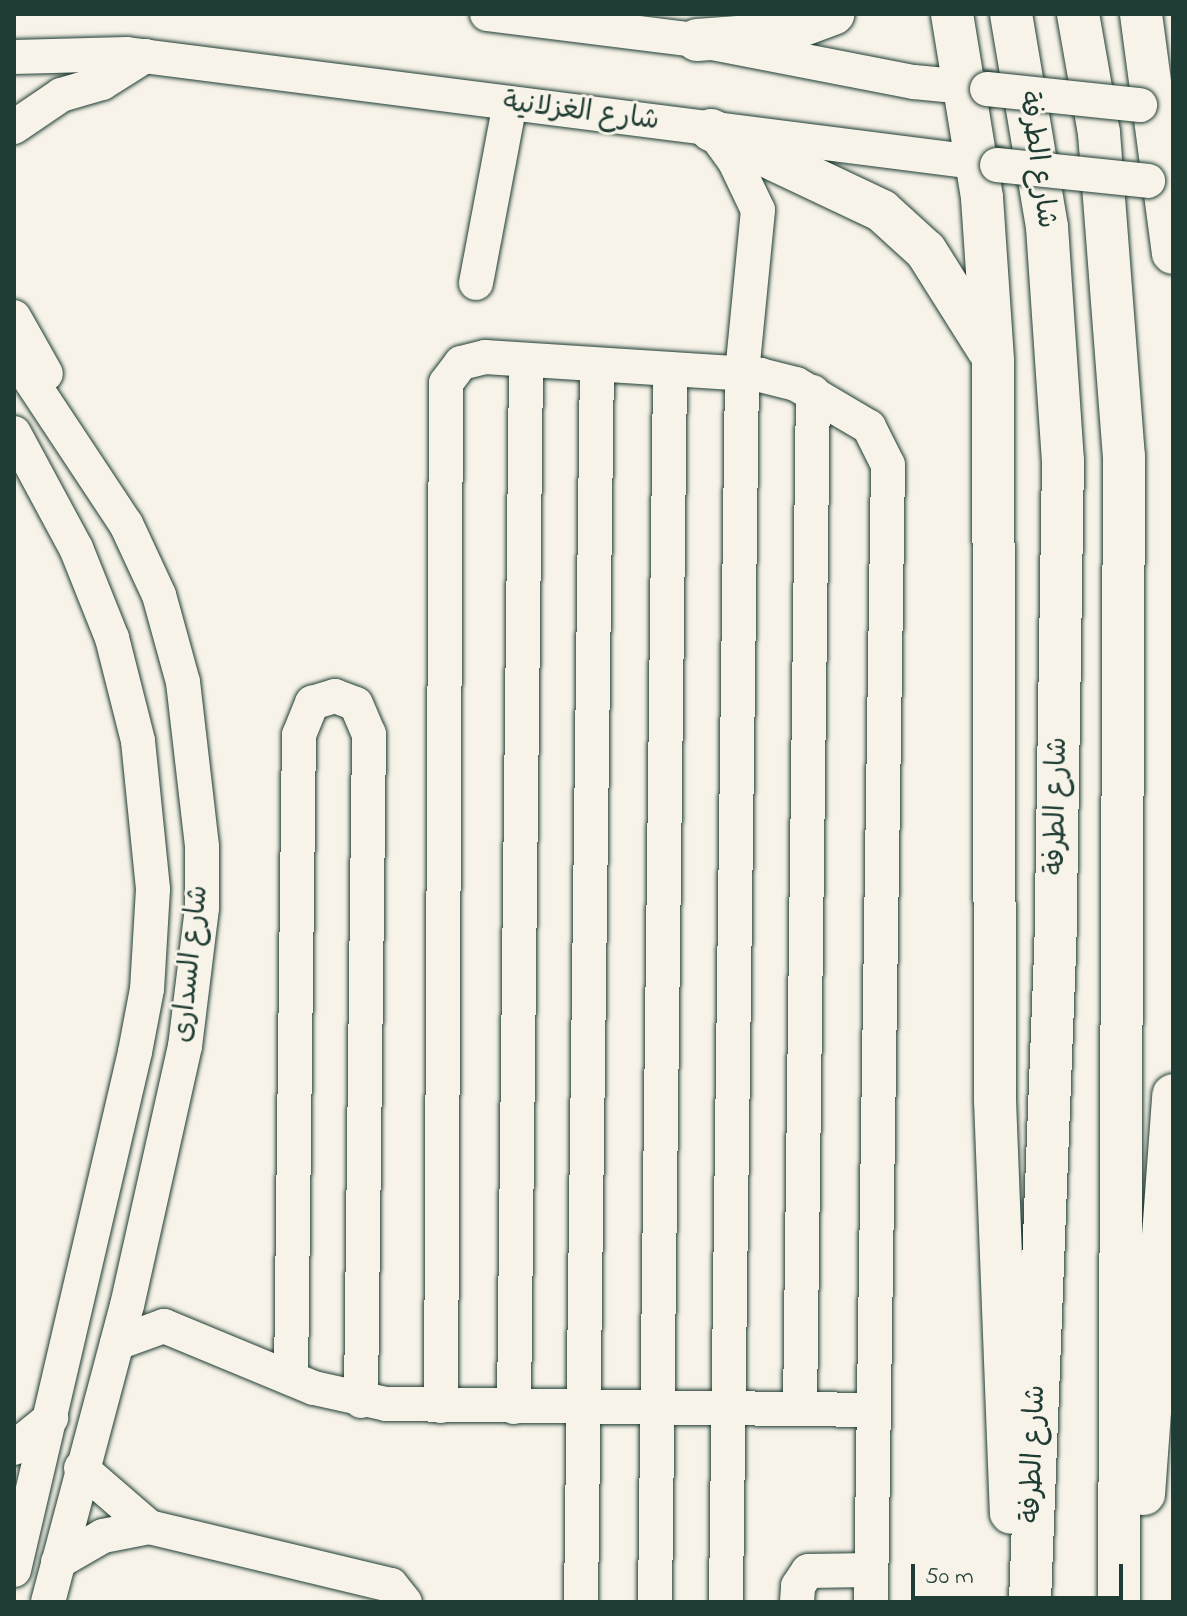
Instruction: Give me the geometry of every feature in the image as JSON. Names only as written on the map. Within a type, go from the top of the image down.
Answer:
[{"type":"main road","points":[[697,40],[779,34],[833,14]]},
{"type":"main road","points":[[952,14],[977,87],[987,163],[993,361],[995,1100],[1004,1433],[1021,1602]]},
{"type":"main road","name":"شارع الطرفة","points":[[1011,14],[1047,227],[1063,460],[1055,953],[1030,1602]]},
{"type":"main road","points":[[1078,14],[1100,147],[1124,471],[1119,1602]]},
{"type":"main road","points":[[1141,14],[1156,106],[1162,184],[1173,253]]},
{"type":"main road","points":[[711,130],[802,170],[882,211],[926,251],[993,361]]},
{"type":"main road","points":[[1127,1602],[1147,1472],[1173,1095]]},
{"type":"street","points":[[487,14],[602,21],[914,82],[1156,106]]},
{"type":"street","points":[[14,127],[61,95],[102,83],[145,56]]},
{"type":"street","name":"شارع الغزلانية","points":[[14,57],[145,56],[711,130],[1162,184]]},
{"type":"street","points":[[476,283],[510,103]]},
{"type":"street","points":[[711,130],[735,162],[758,210],[742,374],[726,1602]]},
{"type":"street","points":[[758,210],[802,170]]},
{"type":"street","points":[[14,317],[44,368],[52,410]]},
{"type":"street","name":"شارع السدارى","points":[[14,355],[126,524],[159,595],[183,682],[199,798],[202,908],[197,965],[136,1269],[48,1602]]},
{"type":"street","points":[[441,1406],[444,395],[452,372],[472,358],[670,369],[779,379],[813,392],[869,427],[888,465],[871,1586],[808,1571],[798,1586],[797,1602]]},
{"type":"street","points":[[514,1407],[526,360]]},
{"type":"street","points":[[581,1602],[597,365]]},
{"type":"street","points":[[655,1602],[670,369]]},
{"type":"street","points":[[800,1409],[813,392]]},
{"type":"street","name":"شارع السدارى","points":[[14,433],[76,548],[112,638],[138,741],[151,841],[147,989],[14,1570]]},
{"type":"street","points":[[291,1378],[299,735],[312,703],[335,696],[356,704],[369,734],[361,1401]]},
{"type":"street","points":[[136,1269],[164,1326],[291,1378],[361,1401],[441,1406],[874,1410]]},
{"type":"street","points":[[78,1287],[127,1305]]},
{"type":"street","points":[[117,1343],[164,1326]]},
{"type":"street","points":[[14,1448],[51,1418]]},
{"type":"street","points":[[81,1468],[149,1527]]},
{"type":"street","points":[[58,1562],[103,1536],[149,1527],[391,1585],[405,1602]]}]
